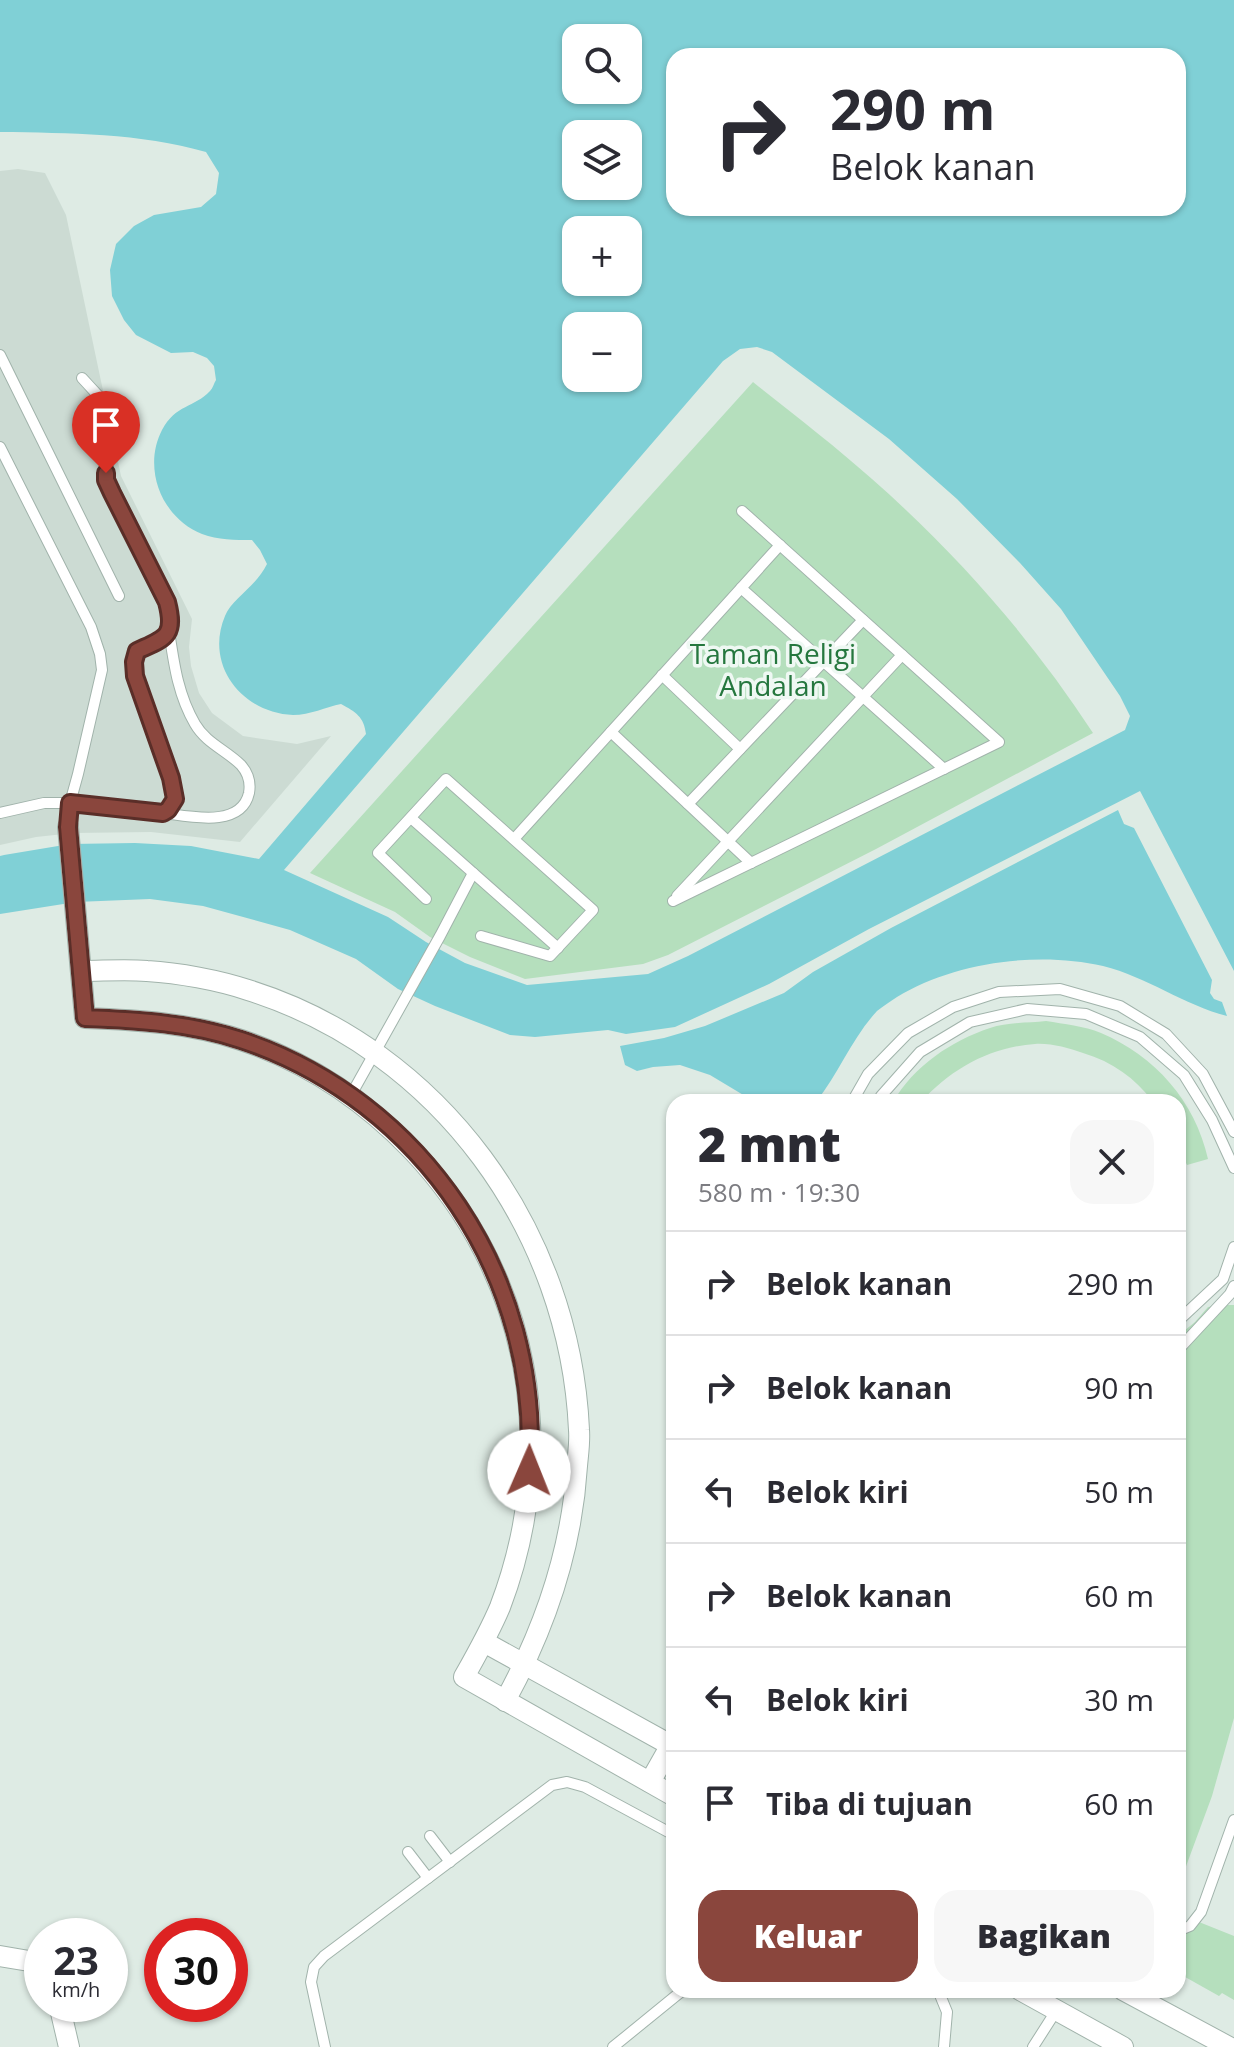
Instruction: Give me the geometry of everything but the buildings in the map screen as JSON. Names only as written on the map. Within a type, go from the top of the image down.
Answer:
[{"type":"street","points":[[68,827],[85,1018],[197,1028],[242,1040],[296,1063],[351,1095],[395,1132],[437,1176],[470,1223],[501,1287],[522,1352],[530,1416],[528,1489],[518,1546],[500,1605],[464,1677],[666,1791]]},
{"type":"street","points":[[81,971],[148,971],[208,980],[247,989],[331,1025],[408,1076],[442,1110],[495,1176],[528,1230],[554,1294],[565,1332],[574,1376],[579,1432],[576,1492],[566,1550],[525,1664],[505,1701]]},
{"type":"street","points":[[484,1642],[666,1740]]},
{"type":"street","points":[[650,1782],[666,1756]]},
{"type":"street","points":[[0,1956],[24,1960]]},
{"type":"street","points":[[1034,1998],[1123,2047]]},
{"type":"street","points":[[1138,1998],[1229,2047]]},
{"type":"street","points":[[63,2022],[69,2047]]},
{"type":"lane","points":[[0,355],[119,596]]},
{"type":"lane","points":[[0,813],[44,803],[70,803],[221,817],[233,814],[248,796],[249,777],[243,767],[207,740],[197,727],[180,691],[174,671],[167,602],[106,480],[117,416],[82,378]]},
{"type":"lane","points":[[0,447],[91,627],[100,654],[102,670],[70,803],[68,827]]},
{"type":"lane","points":[[742,511],[999,742],[673,901],[902,655]]},
{"type":"lane","points":[[514,839],[780,545]]},
{"type":"lane","points":[[741,588],[944,769]]},
{"type":"lane","points":[[688,804],[863,620]]},
{"type":"lane","points":[[163,813],[174,804],[175,794],[135,676],[134,662],[137,651],[158,643],[169,631]]},
{"type":"lane","points":[[662,675],[740,749]]},
{"type":"lane","points":[[611,732],[751,863]]},
{"type":"lane","points":[[426,899],[378,853],[446,779],[593,910],[550,956],[481,936]]},
{"type":"lane","points":[[411,818],[558,948]]},
{"type":"lane","points":[[351,1095],[473,873]]},
{"type":"lane","points":[[857,1094],[868,1074],[908,1033],[953,1007],[999,992],[1060,989],[1120,1006],[1166,1034],[1203,1074],[1234,1132]]},
{"type":"lane","points":[[883,1094],[920,1052],[970,1022],[1027,1009],[1086,1014],[1140,1037],[1184,1075],[1212,1120],[1234,1170]]},
{"type":"lane","points":[[1186,1314],[1223,1279],[1234,1247]]},
{"type":"lane","points":[[1186,1341],[1234,1286]]},
{"type":"lane","points":[[325,2047],[311,1982],[314,1967],[324,1956],[552,1785],[567,1782],[585,1787],[666,1831]]},
{"type":"lane","points":[[1186,1928],[1201,1912],[1234,1820]]},
{"type":"lane","points":[[430,1836],[450,1862]]},
{"type":"lane","points":[[408,1852],[428,1878]]},
{"type":"lane","points":[[613,2047],[673,1998]]},
{"type":"lane","points":[[941,1998],[947,2012],[944,2047]]},
{"type":"lane","points":[[1033,2047],[1056,2011]]},
{"type":"shaded area","points":[[18,169],[45,173],[66,215],[121,476],[192,619],[189,647],[199,693],[212,713],[243,736],[297,744],[331,736],[240,842],[151,832],[73,833],[0,845],[0,171]]},
{"type":"green space","name":"Taman Religi Andalan","points":[[753,382],[858,466],[934,537],[1018,631],[1093,733],[876,849],[668,955],[643,964],[525,979],[470,957],[430,937],[395,912],[310,873]]},
{"type":"green space","points":[[1046,1021],[1101,1033],[1139,1054],[1178,1094],[1146,1094],[1131,1078],[1094,1057],[1053,1045],[1035,1044],[1002,1050],[972,1062],[945,1079],[929,1094],[899,1094],[935,1056],[975,1033],[1011,1024]]},
{"type":"green space","points":[[1186,1105],[1202,1138],[1208,1159],[1187,1165]]},
{"type":"green space","points":[[1234,1305],[1234,1718],[1212,1796],[1186,1866],[1186,1329],[1208,1307]]},
{"type":"green space","points":[[1199,1922],[1234,1936],[1234,2000],[1222,1993],[1219,1996],[1186,1977],[1186,1932]]},
{"type":"water","points":[[0,0],[1234,0],[1234,971],[1140,791],[869,929],[769,984],[675,1027],[626,1034],[608,1030],[535,1037],[510,1035],[398,989],[356,959],[290,930],[203,906],[150,899],[76,902],[0,914],[0,856],[4,855],[70,844],[135,843],[191,846],[259,859],[366,734],[358,716],[341,704],[299,715],[258,706],[232,684],[224,669],[220,635],[225,616],[267,564],[252,540],[202,534],[176,516],[160,491],[154,460],[156,445],[167,422],[211,390],[216,380],[214,366],[207,358],[193,352],[171,353],[136,335],[112,296],[110,270],[116,244],[134,226],[154,215],[201,207],[216,194],[219,173],[206,152],[156,141],[104,135],[0,132]],"holes":[[[757,347],[772,352],[889,439],[957,499],[1020,563],[1061,609],[1120,696],[1130,716],[1125,730],[648,974],[527,985],[465,963],[388,917],[284,870],[723,361],[740,349]]]},
{"type":"water","points":[[1118,810],[1124,824],[1134,828],[1212,980],[1210,993],[1222,1002],[1227,1016],[1103,966],[1024,960],[944,975],[897,997],[877,1011],[822,1094],[742,1094],[710,1075],[680,1065],[637,1071],[625,1065],[620,1046],[705,1026],[784,993],[813,972]]},
{"type":"route","points":[[106,473],[106,480],[167,602],[170,614],[169,631],[163,639],[137,651],[134,662],[135,676],[171,778],[175,799],[174,804],[163,813],[70,803],[68,827],[85,1018],[143,1020],[197,1028],[242,1040],[333,1083],[395,1132],[437,1176],[470,1223],[501,1287],[522,1352],[530,1416],[529,1471]]}]
